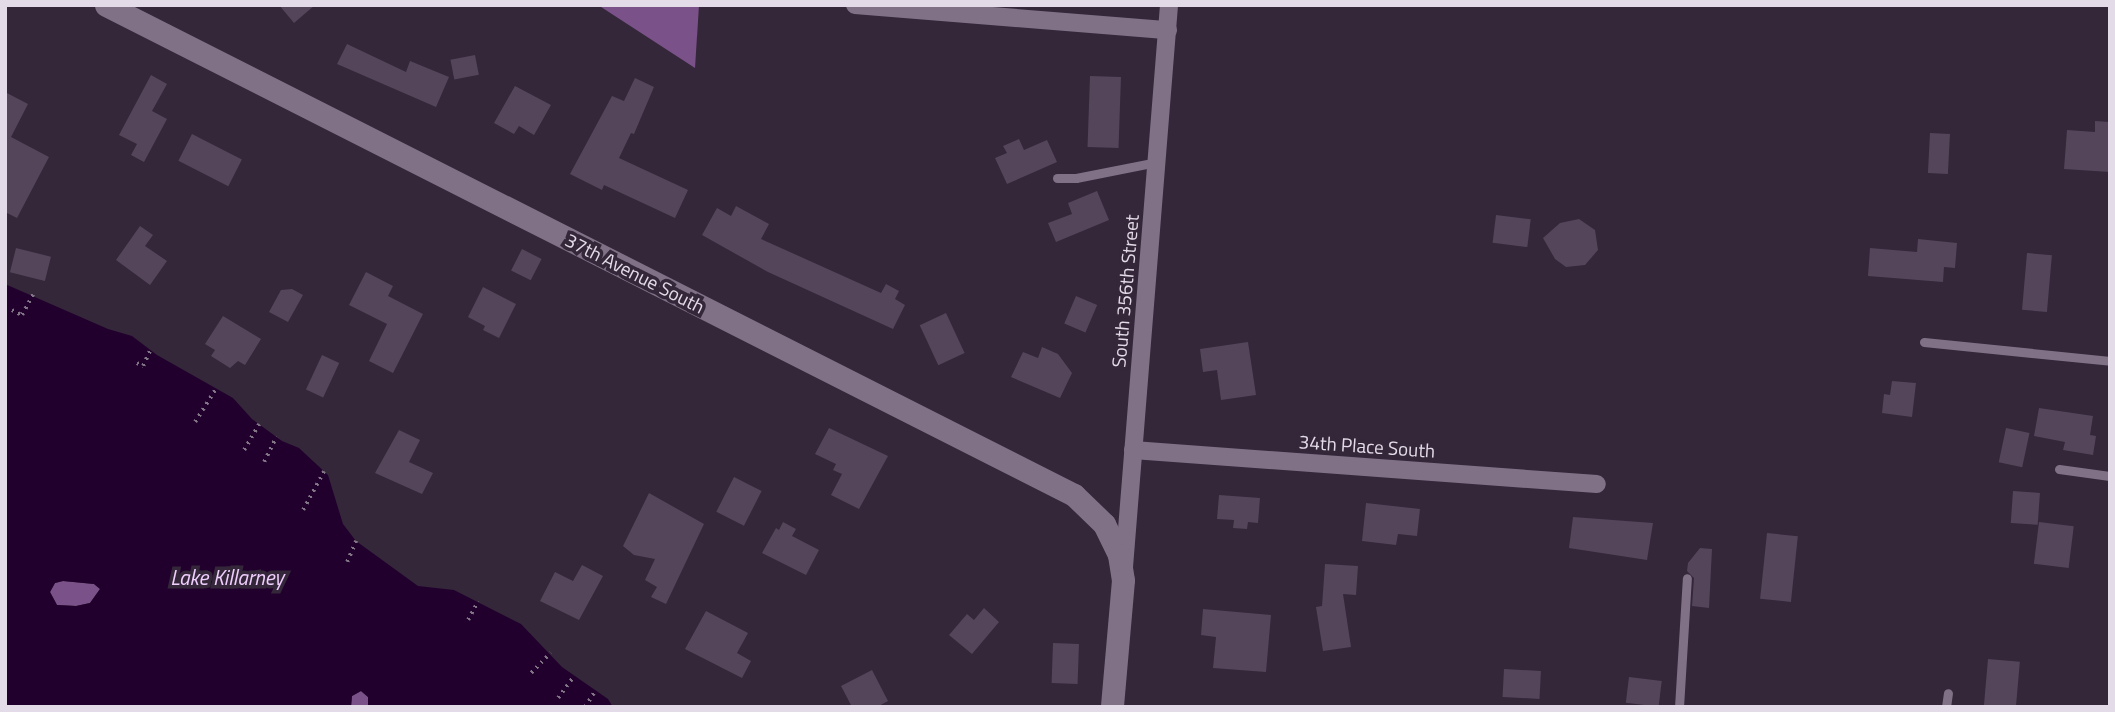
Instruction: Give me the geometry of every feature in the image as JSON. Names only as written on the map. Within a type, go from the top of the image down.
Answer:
[{"type":"street","name":"37th Avenue South","points":[[106,5],[1054,483],[1088,507],[1104,524],[1119,555],[1123,580],[1112,707]]},
{"type":"street","points":[[855,5],[1168,30]]},
{"type":"street","name":"South 356th Street","points":[[1123,580],[1169,5]]},
{"type":"street","name":"34th Place South","points":[[1133,450],[1597,484]]},
{"type":"lane","points":[[1057,178],[1076,178],[1157,162]]},
{"type":"lane","points":[[1924,342],[2110,361]]},
{"type":"lane","points":[[2059,469],[2110,476]]},
{"type":"lane","points":[[1679,707],[1687,578]]},
{"type":"lane","points":[[1946,707],[1948,694]]},
{"type":"path","points":[[12,310],[22,315],[33,295]]},
{"type":"path","points":[[137,363],[143,366],[150,350]]},
{"type":"path","points":[[195,422],[216,388]]},
{"type":"path","points":[[244,450],[258,424]]},
{"type":"path","points":[[264,462],[276,437]]},
{"type":"path","points":[[303,510],[324,471]]},
{"type":"path","points":[[347,562],[356,541]]},
{"type":"path","points":[[468,620],[478,601]]},
{"type":"path","points":[[531,673],[550,653]]},
{"type":"path","points":[[558,698],[574,676]]},
{"type":"path","points":[[585,707],[595,691]]},
{"type":"shaded area","points":[[598,5],[699,5],[695,68]]},
{"type":"shaded area","points":[[63,581],[94,584],[100,589],[90,603],[76,606],[57,605],[50,592],[55,583]]},
{"type":"shaded area","points":[[361,691],[368,697],[368,707],[351,707],[352,696]]},
{"type":"water","name":"Lake Killarney","points":[[5,284],[108,329],[132,336],[157,355],[233,398],[252,419],[282,441],[299,448],[328,475],[343,524],[356,541],[418,586],[454,590],[521,624],[562,667],[608,699],[613,707],[368,707],[368,697],[361,691],[352,696],[351,707],[5,707]],"holes":[[[63,581],[94,584],[100,589],[90,603],[76,606],[57,605],[50,592],[55,583]]]},
{"type":"building","points":[[279,5],[315,5],[294,23]]},
{"type":"building","points":[[347,44],[406,72],[410,61],[449,77],[436,107],[337,64]]},
{"type":"building","points":[[475,55],[479,75],[454,79],[450,60]]},
{"type":"building","points":[[151,75],[167,84],[152,111],[167,119],[144,162],[131,155],[137,144],[119,135]]},
{"type":"building","points":[[1090,76],[1121,77],[1119,148],[1088,147]]},
{"type":"building","points":[[635,78],[654,87],[634,134],[631,133],[619,158],[688,190],[675,218],[604,185],[602,190],[570,174],[612,96],[624,101]]},
{"type":"building","points":[[515,86],[551,105],[534,135],[519,126],[514,134],[494,123]]},
{"type":"building","points":[[5,92],[28,104],[11,137],[49,157],[17,218],[5,212]]},
{"type":"building","points":[[2095,121],[2110,122],[2110,172],[2064,169],[2067,130],[2095,132]]},
{"type":"building","points":[[1930,133],[1950,134],[1948,174],[1928,173]]},
{"type":"building","points":[[192,134],[242,159],[228,186],[178,161]]},
{"type":"building","points":[[1019,139],[1024,150],[1047,140],[1057,162],[1007,184],[995,158],[1007,153],[1003,146]]},
{"type":"building","points":[[1097,191],[1109,220],[1056,242],[1048,223],[1072,214],[1068,203]]},
{"type":"building","points":[[736,206],[769,224],[761,239],[881,293],[886,284],[899,291],[895,299],[905,305],[893,329],[768,272],[702,235],[717,208],[731,216]]},
{"type":"building","points":[[1496,215],[1531,219],[1527,247],[1493,243]]},
{"type":"building","points":[[1579,219],[1595,230],[1598,250],[1585,265],[1566,267],[1555,259],[1543,238],[1560,223]]},
{"type":"building","points":[[140,226],[153,235],[145,246],[167,261],[150,285],[116,260]]},
{"type":"building","points":[[1918,239],[1957,243],[1955,268],[1944,267],[1943,282],[1868,276],[1870,248],[1917,252]]},
{"type":"building","points":[[16,248],[51,257],[45,281],[10,272]]},
{"type":"building","points":[[522,249],[542,259],[531,280],[511,270]]},
{"type":"building","points":[[2027,253],[2052,255],[2047,312],[2022,310]]},
{"type":"building","points":[[366,272],[393,286],[388,296],[423,314],[393,373],[369,361],[387,324],[349,305]]},
{"type":"building","points":[[483,287],[516,304],[499,338],[483,330],[485,326],[468,317]]},
{"type":"building","points":[[292,289],[303,295],[288,322],[269,312],[281,290]]},
{"type":"building","points":[[1076,296],[1097,305],[1085,333],[1064,324]]},
{"type":"building","points":[[946,313],[965,353],[938,365],[920,325]]},
{"type":"building","points":[[223,316],[261,339],[245,365],[238,361],[230,368],[211,356],[215,350],[205,344]]},
{"type":"building","points":[[1248,342],[1256,395],[1221,400],[1217,370],[1203,372],[1200,349]]},
{"type":"building","points":[[1042,347],[1058,354],[1072,373],[1060,398],[1011,377],[1023,352],[1038,358]]},
{"type":"building","points":[[322,355],[339,363],[323,397],[306,389]]},
{"type":"building","points":[[1892,381],[1916,383],[1912,417],[1882,413],[1884,394],[1890,395]]},
{"type":"building","points":[[2039,408],[2093,416],[2090,435],[2096,436],[2093,455],[2063,450],[2065,442],[2034,436]]},
{"type":"building","points":[[829,428],[888,456],[859,509],[831,495],[842,474],[833,470],[836,464],[815,454]]},
{"type":"building","points":[[2006,428],[2029,433],[2022,467],[1999,462]]},
{"type":"building","points":[[399,430],[420,440],[409,462],[433,473],[422,494],[375,473]]},
{"type":"building","points":[[734,477],[762,491],[744,526],[716,512]]},
{"type":"building","points":[[2013,491],[2040,493],[2038,525],[2011,523]]},
{"type":"building","points":[[649,493],[704,524],[666,604],[651,597],[657,587],[645,580],[655,559],[634,555],[623,546]]},
{"type":"building","points":[[1219,495],[1260,498],[1258,523],[1248,522],[1247,529],[1233,528],[1234,520],[1217,519]]},
{"type":"building","points":[[1366,503],[1420,509],[1417,536],[1398,534],[1396,545],[1362,541]]},
{"type":"building","points":[[1573,517],[1653,523],[1647,560],[1569,548]]},
{"type":"building","points":[[783,522],[796,529],[792,536],[819,550],[806,575],[762,553],[776,528],[779,530]]},
{"type":"building","points":[[2039,522],[2074,526],[2069,568],[2034,564]]},
{"type":"building","points":[[1767,533],[1798,536],[1791,602],[1760,599]]},
{"type":"building","points":[[1700,548],[1712,549],[1709,608],[1692,606],[1694,578],[1687,571],[1688,563]]},
{"type":"building","points":[[1325,564],[1358,566],[1356,595],[1343,594],[1351,647],[1323,651],[1316,607],[1322,606]]},
{"type":"building","points":[[582,565],[603,576],[579,620],[540,601],[555,572],[573,581]]},
{"type":"building","points":[[984,608],[999,622],[972,654],[949,635],[967,614],[974,620]]},
{"type":"building","points":[[1203,609],[1271,615],[1266,672],[1213,668],[1216,637],[1201,635]]},
{"type":"building","points":[[706,611],[748,633],[737,653],[751,661],[742,678],[685,649]]},
{"type":"building","points":[[1053,643],[1079,644],[1078,684],[1052,683]]},
{"type":"building","points":[[1988,659],[2020,662],[2016,707],[1984,706]]},
{"type":"building","points":[[1504,669],[1541,671],[1539,699],[1503,697]]},
{"type":"building","points":[[872,670],[888,701],[877,707],[852,707],[841,686]]},
{"type":"building","points":[[1629,677],[1662,681],[1659,707],[1626,703]]}]
